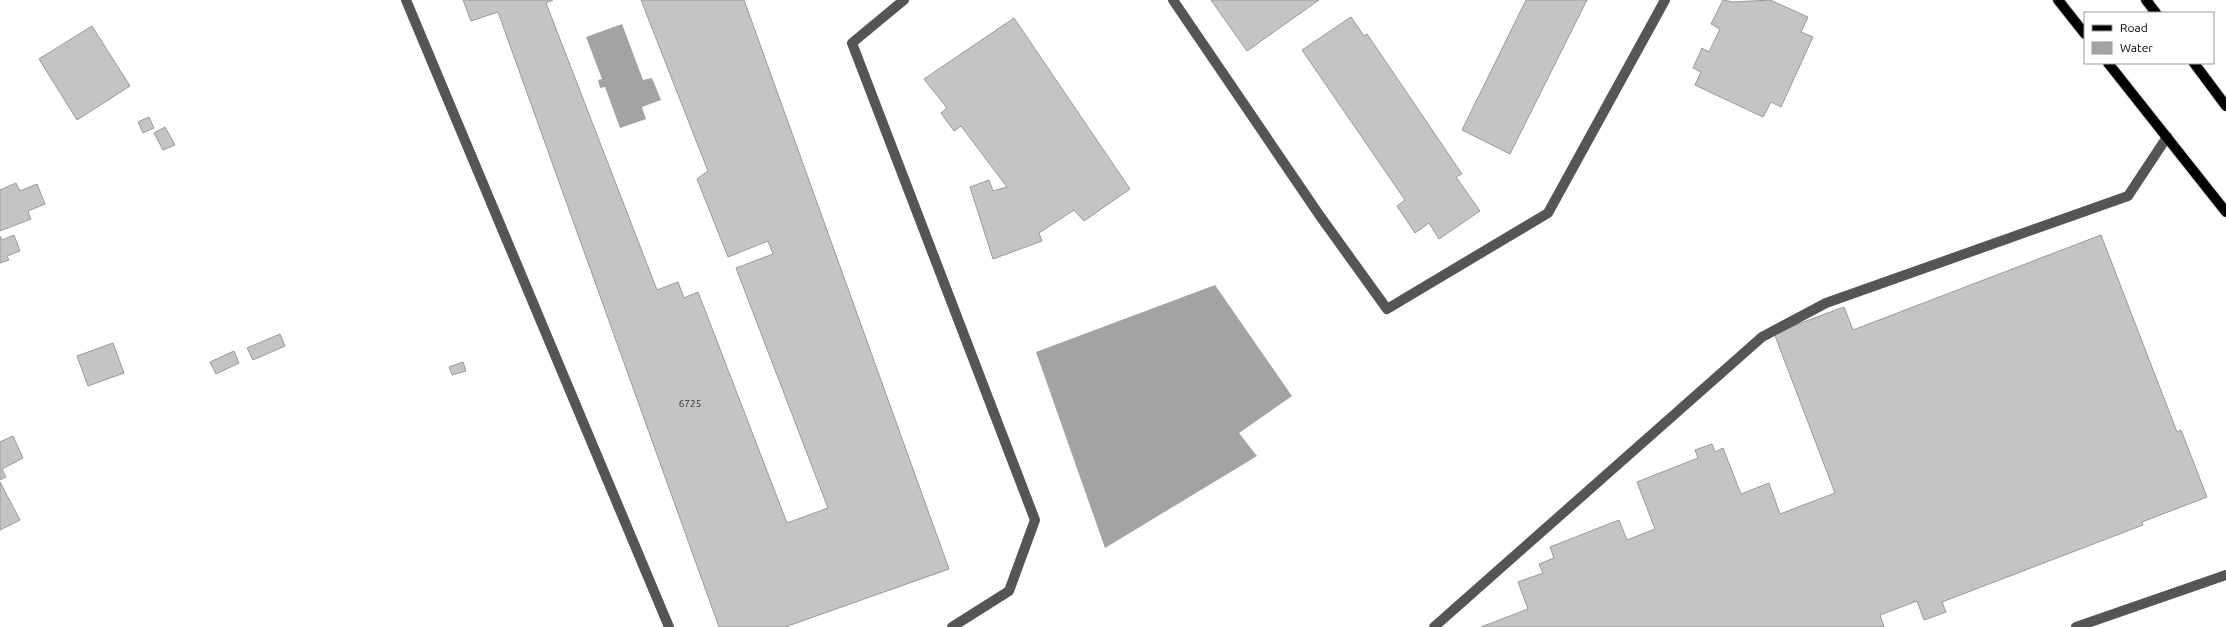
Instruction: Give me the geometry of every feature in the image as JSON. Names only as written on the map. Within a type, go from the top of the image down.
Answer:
[{"type":"main road","points":[[2058,0],[2084,33]]},
{"type":"main road","points":[[2146,0],[2155,12]]},
{"type":"main road","points":[[2109,64],[2226,212]]},
{"type":"main road","points":[[2195,64],[2226,106]]},
{"type":"lane","points":[[406,0],[669,627]]},
{"type":"lane","points":[[904,0],[852,43],[1035,520],[1009,591],[952,627]]},
{"type":"lane","points":[[1173,0],[1320,216],[1387,309],[1548,213],[1665,0]]},
{"type":"lane","points":[[1434,627],[1762,337],[1826,303],[2128,196],[2166,137]]},
{"type":"lane","points":[[2076,627],[2226,575]]},
{"type":"water","points":[[622,24],[643,80],[652,78],[661,100],[642,107],[646,119],[620,128],[605,87],[600,88],[598,80],[602,79],[586,37]]},
{"type":"water","points":[[1215,285],[1292,396],[1239,433],[1257,456],[1105,548],[1036,352]]},
{"type":"building","points":[[463,0],[553,0],[546,3],[657,290],[678,282],[684,298],[698,292],[787,523],[828,508],[736,268],[773,254],[768,241],[728,257],[697,179],[708,171],[641,0],[744,0],[949,569],[785,627],[719,627],[498,12],[471,21]]},
{"type":"building","points":[[1211,0],[1319,0],[1247,51]]},
{"type":"building","points":[[1526,0],[1587,0],[1510,154],[1462,130]]},
{"type":"building","points":[[1723,0],[1733,2],[1770,0],[1808,17],[1801,32],[1813,37],[1781,107],[1771,102],[1763,117],[1695,85],[1701,72],[1693,68],[1702,48],[1709,52],[1720,29],[1711,24]]},
{"type":"building","points":[[1351,17],[1364,36],[1367,34],[1462,174],[1456,177],[1480,211],[1439,239],[1429,223],[1415,233],[1397,206],[1405,200],[1302,50]]},
{"type":"building","points":[[1014,18],[1130,189],[1084,221],[1074,210],[1039,233],[1042,241],[993,259],[970,187],[989,180],[993,191],[1007,187],[961,126],[954,131],[941,113],[947,108],[924,79]]},
{"type":"building","points":[[92,26],[130,86],[77,120],[39,59]]},
{"type":"building","points":[[149,117],[154,128],[143,133],[138,122]]},
{"type":"building","points":[[165,127],[175,145],[163,150],[154,133]]},
{"type":"building","points":[[16,183],[20,191],[37,184],[45,204],[28,211],[31,219],[0,231],[0,190]]},
{"type":"building","points":[[14,235],[20,251],[7,256],[9,260],[0,263],[0,236],[2,240]]},
{"type":"building","points":[[2101,235],[2177,432],[2181,430],[2207,497],[2142,522],[2143,525],[1942,602],[1946,612],[1924,620],[1917,601],[1880,615],[1884,627],[1481,627],[1528,609],[1518,582],[1543,573],[1539,564],[1554,558],[1550,547],[1619,520],[1627,540],[1655,529],[1637,482],[1698,458],[1695,450],[1712,444],[1715,452],[1723,448],[1741,494],[1769,483],[1780,514],[1835,493],[1774,333],[1844,307],[1853,330]]},
{"type":"building","points":[[280,334],[285,346],[253,360],[247,348]]},
{"type":"building","points":[[113,343],[124,373],[88,386],[77,356]]},
{"type":"building","points":[[234,351],[239,363],[216,374],[210,362]]},
{"type":"building","points":[[463,362],[466,371],[452,375],[449,367]]},
{"type":"building","points":[[13,436],[23,458],[2,469],[6,477],[0,480],[0,442]]},
{"type":"building","points":[[0,482],[20,520],[0,530]]}]
